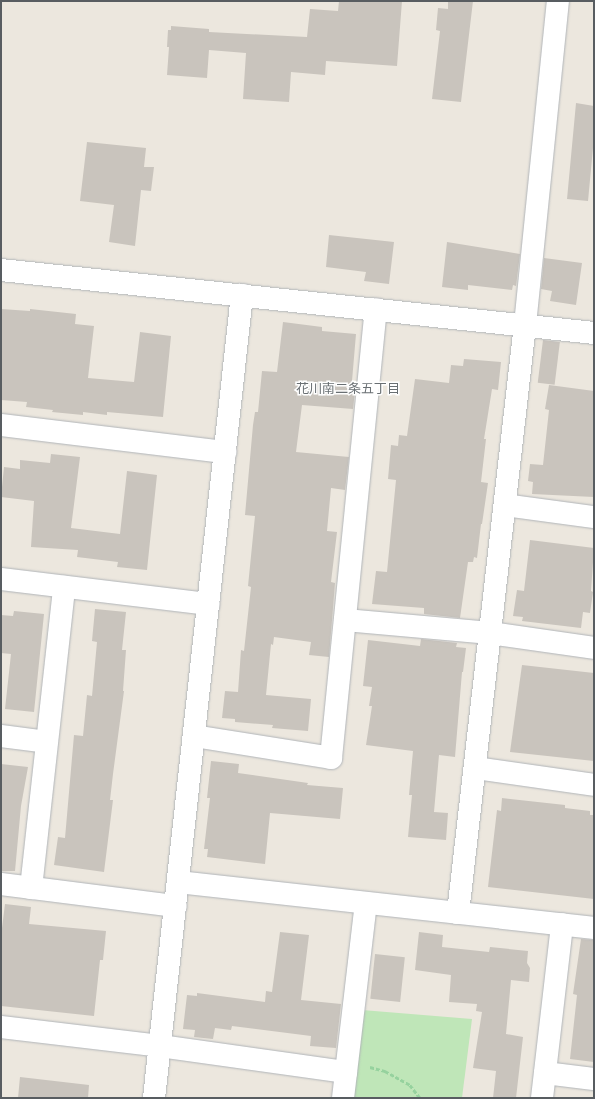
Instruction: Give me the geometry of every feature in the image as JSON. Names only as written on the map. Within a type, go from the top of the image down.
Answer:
[{"type":"street","points":[[458,913],[525,325],[558,1]]},
{"type":"street","points":[[1,270],[594,333]]},
{"type":"street","points":[[154,1098],[242,295]]},
{"type":"street","points":[[194,736],[331,758],[376,309]]},
{"type":"street","points":[[1,425],[225,452]]},
{"type":"street","points":[[505,505],[594,517]]},
{"type":"street","points":[[1,580],[208,604]]},
{"type":"street","points":[[31,888],[64,587]]},
{"type":"street","points":[[345,620],[490,633],[594,648]]},
{"type":"street","points":[[1,736],[47,742]]},
{"type":"street","points":[[475,768],[594,785]]},
{"type":"street","points":[[178,882],[594,928]]},
{"type":"street","points":[[1,884],[176,906]]},
{"type":"street","points":[[343,1098],[355,1068],[366,903]]},
{"type":"street","points":[[542,1098],[562,924]]},
{"type":"street","points":[[1,1027],[355,1068]]},
{"type":"street","points":[[545,1073],[594,1079]]},
{"type":"path","points":[[355,1068],[385,1071],[410,1085],[420,1098]]},
{"type":"green space","points":[[362,1010],[472,1019],[462,1098],[353,1098]]},
{"type":"building","points":[[339,1],[402,1],[397,66],[326,61],[325,75],[291,72],[289,102],[243,99],[246,53],[209,50],[207,78],[167,75],[169,47],[167,47],[168,30],[171,30],[171,26],[209,29],[209,32],[307,37],[310,9],[338,11]]},
{"type":"building","points":[[448,1],[473,1],[461,102],[432,99],[440,31],[436,30],[438,8],[448,9]]},
{"type":"building","points":[[576,103],[594,106],[594,137],[588,201],[567,199]]},
{"type":"building","points":[[87,142],[146,148],[144,167],[154,167],[151,191],[141,190],[135,246],[109,242],[114,205],[80,201]]},
{"type":"building","points":[[329,235],[394,242],[389,284],[364,281],[366,272],[326,267]]},
{"type":"building","points":[[447,242],[520,254],[516,286],[513,285],[512,290],[468,285],[468,290],[442,287]]},
{"type":"building","points":[[544,258],[582,263],[576,305],[550,301],[552,291],[541,289]]},
{"type":"building","points":[[1,309],[30,311],[30,309],[76,314],[75,324],[94,326],[88,378],[134,382],[140,332],[171,336],[163,417],[107,412],[107,415],[83,412],[83,415],[52,412],[53,410],[26,407],[27,402],[1,400]]},
{"type":"building","points":[[283,322],[322,327],[322,331],[356,334],[352,381],[356,381],[353,409],[302,405],[296,452],[349,457],[345,490],[331,488],[327,531],[337,532],[331,582],[335,583],[329,657],[309,655],[311,642],[274,637],[273,645],[271,644],[266,695],[311,699],[308,731],[272,728],[273,725],[235,722],[235,719],[222,718],[225,691],[238,692],[241,650],[244,651],[251,587],[248,586],[255,516],[245,515],[255,412],[258,412],[262,371],[277,372]]},
{"type":"building","points":[[543,340],[560,342],[555,385],[538,383]]},
{"type":"building","points":[[464,359],[501,362],[498,390],[492,389],[484,439],[486,439],[481,482],[488,483],[477,558],[474,557],[473,562],[468,562],[460,618],[424,614],[424,608],[372,604],[376,571],[387,572],[396,480],[388,479],[391,445],[398,446],[399,435],[407,436],[415,379],[449,383],[451,365],[463,366]]},
{"type":"building","points":[[549,385],[594,391],[594,497],[532,494],[533,482],[528,481],[530,464],[543,465],[549,410],[545,409]]},
{"type":"building","points":[[51,454],[80,457],[71,528],[120,534],[127,471],[157,475],[147,570],[117,567],[118,562],[77,557],[78,550],[31,547],[34,501],[1,497],[4,467],[20,469],[20,460],[50,463]]},
{"type":"building","points":[[530,540],[594,548],[591,591],[593,592],[590,613],[583,612],[581,628],[522,621],[523,617],[513,616],[517,590],[524,591]]},
{"type":"building","points":[[95,609],[126,612],[122,650],[126,650],[124,691],[110,800],[113,800],[104,872],[54,865],[58,837],[65,838],[74,735],[83,736],[87,695],[92,696],[97,642],[92,641]]},
{"type":"building","points":[[14,611],[44,614],[34,712],[5,709],[11,654],[1,653],[1,615],[13,616]]},
{"type":"building","points":[[421,639],[457,643],[456,647],[466,648],[462,672],[455,757],[439,755],[434,812],[448,813],[446,840],[408,837],[412,795],[409,795],[413,751],[366,745],[372,706],[369,706],[372,687],[363,686],[368,640],[420,646]]},
{"type":"building","points":[[522,665],[594,673],[594,761],[510,752]]},
{"type":"building","points":[[211,761],[239,764],[238,773],[308,783],[307,785],[343,788],[340,819],[270,813],[265,864],[207,857],[208,849],[204,849],[210,798],[207,798]]},
{"type":"building","points":[[1,764],[28,767],[21,806],[15,871],[1,871]]},
{"type":"building","points":[[502,798],[565,805],[565,808],[590,811],[590,815],[594,815],[594,899],[488,887],[497,810],[501,811]]},
{"type":"building","points":[[5,904],[31,907],[29,924],[106,931],[103,960],[100,960],[94,1016],[1,1006],[1,936]]},
{"type":"building","points":[[280,932],[309,935],[301,1000],[341,1004],[336,1048],[310,1046],[311,1036],[232,1026],[231,1030],[215,1028],[213,1039],[194,1037],[195,1030],[183,1029],[187,995],[197,996],[197,993],[265,1002],[266,991],[272,992]]},
{"type":"building","points":[[419,932],[443,935],[442,947],[489,952],[490,947],[528,951],[527,963],[530,968],[529,982],[511,980],[506,1034],[523,1037],[516,1098],[493,1098],[496,1071],[473,1068],[482,1012],[476,1011],[477,1004],[449,1002],[451,975],[415,970]]},
{"type":"building","points":[[581,939],[594,940],[594,1062],[570,1059],[577,995],[573,994]]},
{"type":"building","points":[[375,954],[405,957],[400,1002],[370,999]]},
{"type":"building","points":[[20,1077],[89,1085],[88,1098],[18,1098]]},
{"type":"district","name":"花川南二条五丁目","points":[[348,389]]}]
